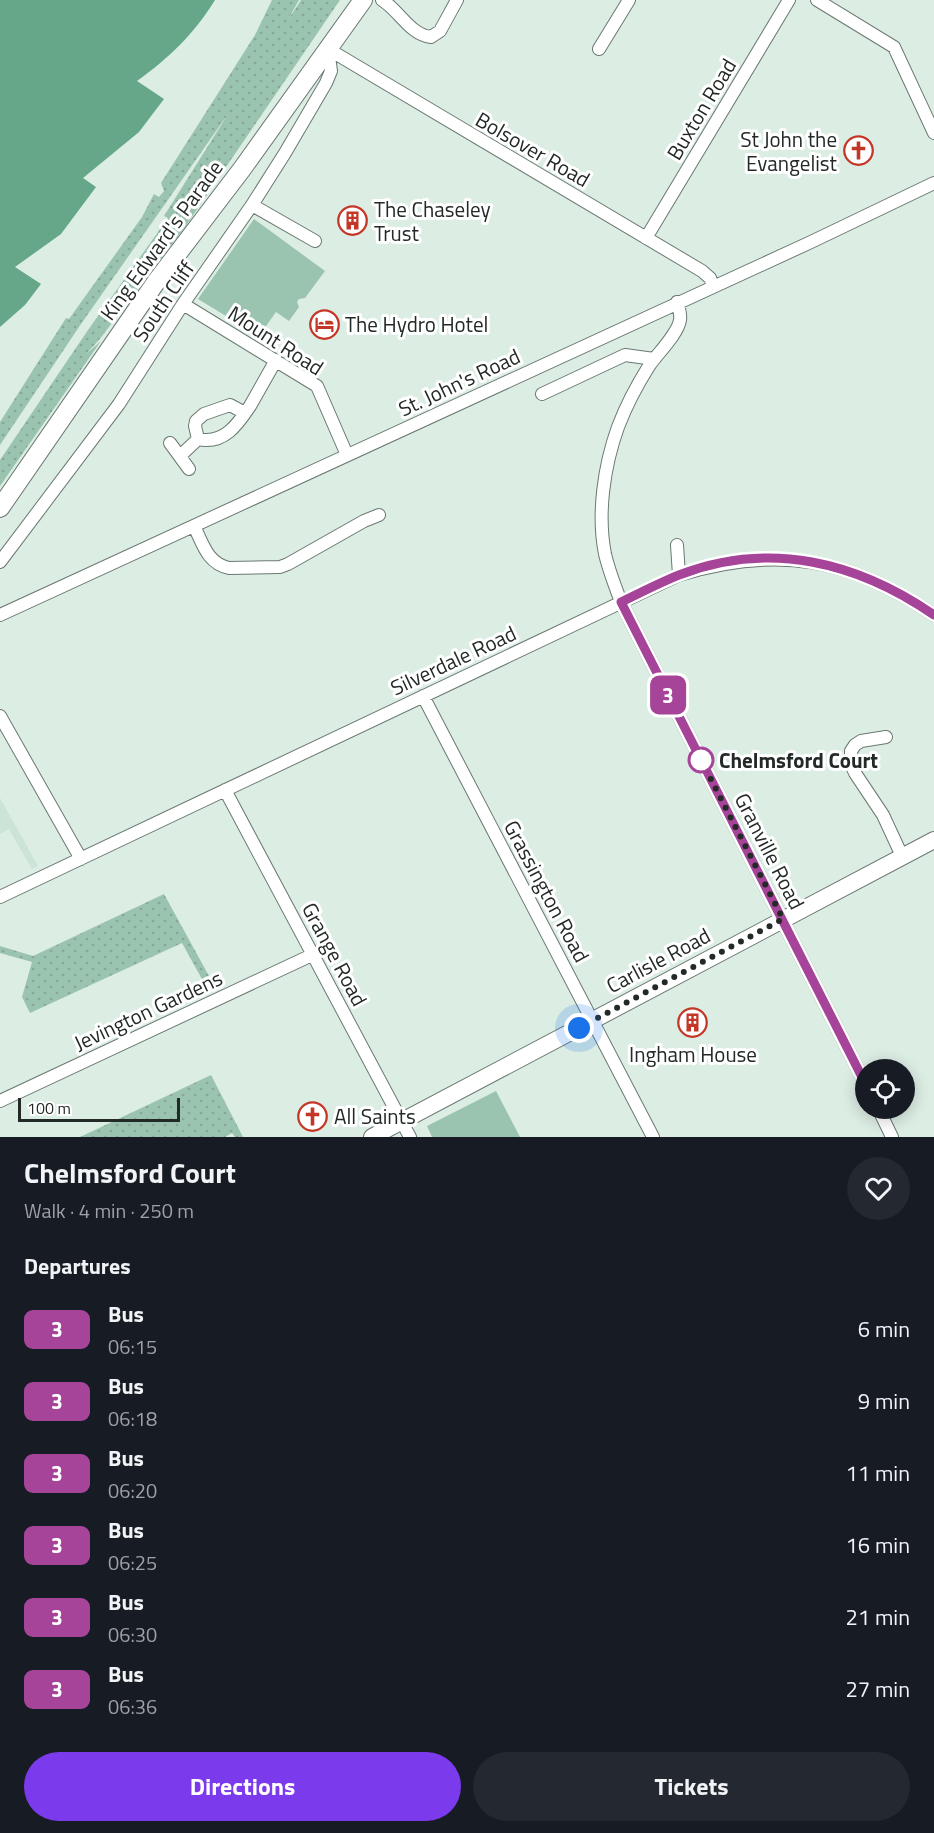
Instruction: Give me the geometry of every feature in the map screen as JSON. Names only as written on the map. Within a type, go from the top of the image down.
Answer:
[{"type":"main road","name":"King Edward's Parade","points":[[0,508],[156,282],[242,169],[363,0]]},
{"type":"street","points":[[382,0],[392,6],[417,32],[432,37],[440,32],[457,0]]},
{"type":"street","points":[[599,49],[629,0]]},
{"type":"street","name":"Buxton Road","points":[[646,238],[789,0]]},
{"type":"street","points":[[817,0],[894,47],[934,133]]},
{"type":"street","name":"South Cliff","points":[[0,562],[119,404],[285,153],[331,71],[328,49]]},
{"type":"street","name":"Bolsover Road","points":[[328,49],[702,272],[710,278],[713,286]]},
{"type":"street","name":"St. John's Road","points":[[0,615],[934,183]]},
{"type":"street","points":[[252,204],[315,241]]},
{"type":"street","name":"Granville Road","points":[[676,302],[680,321],[629,399],[618,428],[609,461],[603,501],[602,528],[605,553],[621,602],[855,1063]]},
{"type":"street","name":"Mount Road","points":[[183,304],[317,387],[347,455]]},
{"type":"street","points":[[542,394],[625,355],[654,359]]},
{"type":"street","points":[[180,456],[198,439],[211,440],[230,432],[245,413],[276,360]]},
{"type":"street","points":[[198,439],[195,426],[198,417],[230,405],[245,413]]},
{"type":"street","points":[[170,443],[189,469]]},
{"type":"street","points":[[194,526],[207,556],[221,566],[229,568],[280,567],[379,515]]},
{"type":"street","points":[[677,545],[679,575]]},
{"type":"street","name":"Silverdale Road","points":[[0,897],[679,575],[733,561],[780,559],[807,561],[837,567],[880,583],[907,596],[934,615]]},
{"type":"street","name":"Grassington Road","points":[[423,696],[653,1137]]},
{"type":"street","points":[[0,717],[81,859]]},
{"type":"street","points":[[886,737],[861,741],[855,745],[851,751],[851,764],[883,815],[902,856]]},
{"type":"street","name":"Grange Road","points":[[225,790],[410,1137]]},
{"type":"street","name":"Carlisle Road","points":[[372,1137],[934,840]]},
{"type":"street","name":"Jevington Gardens","points":[[0,1101],[312,955]]},
{"type":"street","points":[[883,1119],[892,1137]]},
{"type":"shaded area","points":[[0,0],[215,0],[180,45],[137,81],[164,99],[139,132],[83,178],[96,187],[61,234],[15,267],[41,284],[25,305],[0,327]]},
{"type":"shaded area","points":[[272,0],[299,0],[288,20],[301,0],[340,0],[185,227],[86,354],[101,341],[0,486],[0,460],[88,330],[168,218],[164,216],[228,114],[81,324],[0,445],[0,422],[66,318],[69,319],[142,217],[154,194],[159,197],[164,191],[161,183],[255,35]]},
{"type":"shaded area","points":[[254,219],[325,271],[305,298],[299,299],[297,302],[299,307],[289,321],[276,312],[259,336],[198,299]]},
{"type":"shaded area","points":[[0,798],[38,866],[32,869],[9,829],[0,834]]},
{"type":"shaded area","points":[[164,894],[215,987],[208,990],[182,943],[30,1013],[22,997],[32,962],[0,953],[0,946],[33,956]]},
{"type":"shaded area","points":[[211,1075],[243,1137],[235,1137],[232,1133],[225,1137],[80,1137]]},
{"type":"shaded area","points":[[496,1091],[520,1137],[432,1137],[427,1126]]},
{"type":"bus line","name":"3","points":[[855,1063],[621,602],[679,575],[707,566],[733,561],[789,560],[807,561],[857,573],[907,596],[934,615]]},
{"type":"place","name":"St John the Evangelist","points":[[858,151]]},
{"type":"place","name":"The Chaseley Trust","points":[[353,221]]},
{"type":"place","name":"The Hydro Hotel","points":[[324,324]]},
{"type":"place","name":"Chelmsford Court","points":[[701,760]]},
{"type":"place","name":"Ingham House","points":[[693,1023]]},
{"type":"place","name":"All Saints","points":[[313,1116]]},
{"type":"route","points":[[579,1028],[783,919],[701,760]]}]
